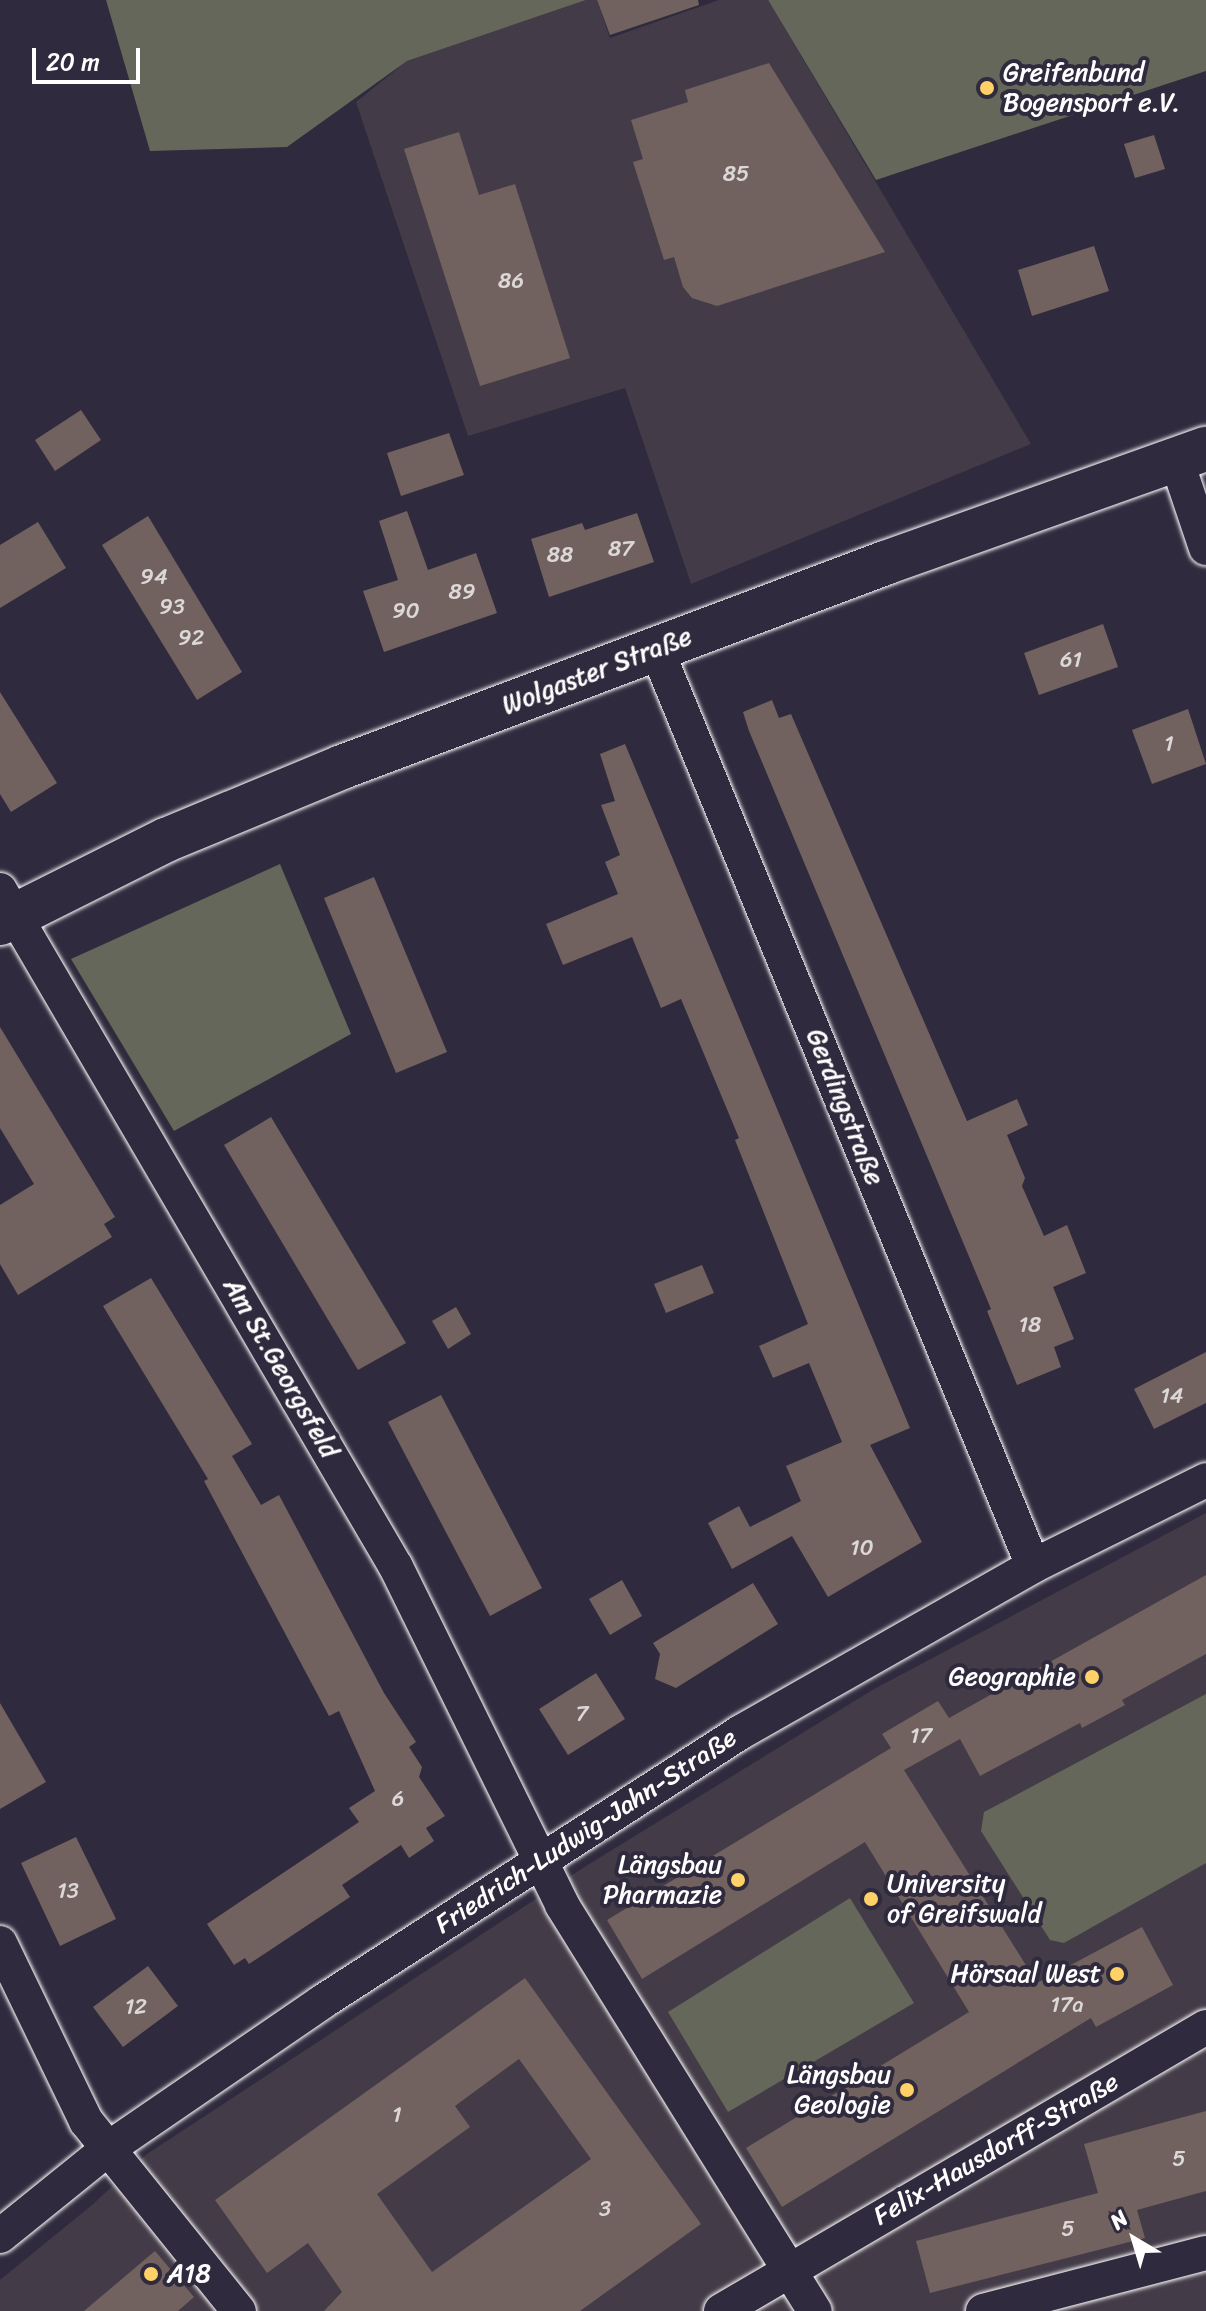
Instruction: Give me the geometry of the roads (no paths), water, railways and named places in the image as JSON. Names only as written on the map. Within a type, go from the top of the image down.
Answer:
[{"type":"main road","name":"Wolgaster Straße","points":[[5,909],[342,767],[656,648],[1191,454]]},
{"type":"street","points":[[1191,454],[1206,548]]},
{"type":"street","name":"Gerdingstraße","points":[[656,648],[1033,1566]]},
{"type":"street","name":"Am St.Georgsfeld","points":[[5,909],[396,1567],[537,1860]]},
{"type":"street","name":"Friedrich-Ludwig-Jahn-Straße","points":[[0,2236],[109,2148],[537,1860],[741,1732],[1033,1566],[1206,1480]]},
{"type":"street","points":[[537,1860],[787,2271],[815,2311]]},
{"type":"street","points":[[0,1943],[86,2121],[239,2311]]},
{"type":"street","name":"Felix-Hausdorff-Straße","points":[[721,2311],[1206,2027]]},
{"type":"street","points":[[983,2311],[1206,2253]]},
{"type":"place","name":"Greifenbund Bogensport e.V.","points":[[987,88]]},
{"type":"place","name":"Geographie","points":[[1092,1677]]},
{"type":"place","name":"Längsbau Pharmazie","points":[[738,1880]]},
{"type":"place","name":"University of Greifswald","points":[[871,1899]]},
{"type":"place","name":"Hörsaal West","points":[[1117,1974]]},
{"type":"place","name":"Längsbau Geologie","points":[[907,2090]]},
{"type":"place","name":"A18","points":[[151,2274]]}]
